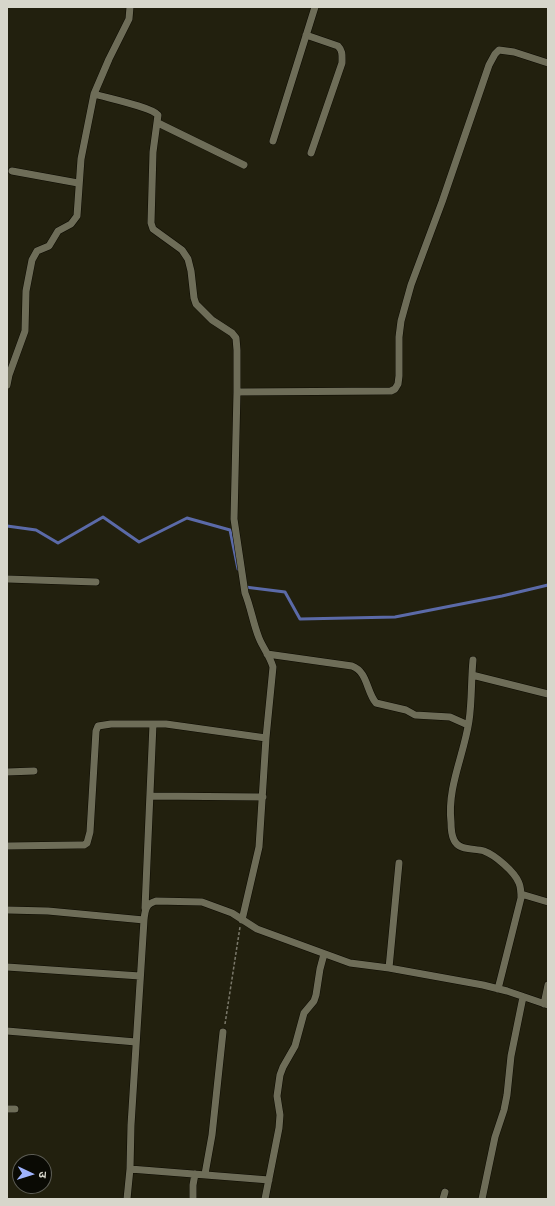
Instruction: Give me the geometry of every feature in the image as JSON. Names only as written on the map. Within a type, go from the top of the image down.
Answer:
[{"type":"street","points":[[7,385],[8,375],[25,331],[26,291],[32,260],[37,251],[49,246],[58,231],[74,221],[78,211],[78,183],[81,159],[94,94],[129,19],[130,7]]},
{"type":"street","points":[[273,141],[315,7]]},
{"type":"street","points":[[306,35],[338,46],[341,49],[343,56],[342,64],[311,153]]},
{"type":"street","points":[[238,392],[391,391],[395,388],[399,376],[400,332],[407,298],[489,65],[499,50],[514,52],[548,63]]},
{"type":"street","points":[[94,94],[155,112],[158,115],[154,152],[151,223],[153,229],[182,250],[188,258],[192,271],[194,298],[196,304],[212,320],[232,333],[236,338],[238,392],[234,519],[245,593],[258,637],[273,667],[266,738],[259,847],[242,920]]},
{"type":"street","points":[[158,123],[244,165]]},
{"type":"street","points":[[12,170],[78,183]]},
{"type":"street","points":[[7,579],[96,582]]},
{"type":"street","points":[[267,654],[358,668],[362,673],[376,703],[406,710],[415,715],[450,717],[468,725]]},
{"type":"street","points":[[472,660],[468,725],[450,801],[450,820],[456,844],[462,847],[487,852],[506,866],[517,878],[519,884],[521,894],[498,989]]},
{"type":"street","points":[[472,675],[548,694]]},
{"type":"street","points":[[7,846],[84,845],[87,843],[90,832],[96,731],[98,726],[111,724],[166,724],[266,738]]},
{"type":"street","points":[[127,1199],[145,908],[153,724]]},
{"type":"street","points":[[7,772],[34,771]]},
{"type":"street","points":[[150,796],[263,797]]},
{"type":"street","points":[[389,968],[399,863]]},
{"type":"street","points":[[521,894],[548,902]]},
{"type":"street","points":[[145,908],[150,903],[156,901],[202,902],[224,909],[257,929],[350,963],[389,968],[498,989],[546,1005],[548,985]]},
{"type":"street","points":[[7,910],[48,911],[144,920]]},
{"type":"street","points":[[265,1199],[279,1128],[280,1115],[277,1096],[280,1076],[283,1067],[295,1046],[304,1013],[314,1001],[324,954]]},
{"type":"street","points":[[7,967],[140,976]]},
{"type":"street","points":[[482,1199],[495,1137],[504,1110],[511,1056],[523,997]]},
{"type":"street","points":[[7,1031],[136,1042]]},
{"type":"street","points":[[205,1174],[212,1135],[223,1032]]},
{"type":"street","points":[[7,1109],[15,1109]]},
{"type":"street","points":[[130,1169],[269,1180]]},
{"type":"street","points":[[193,1199],[195,1174]]},
{"type":"path","points":[[223,1032],[242,920]]},
{"type":"waterway","points":[[7,526],[36,530],[58,543],[103,517],[139,542],[187,518],[230,530],[238,569]]},
{"type":"waterway","points":[[245,587],[285,592],[300,619],[395,617],[502,596],[548,585]]}]
